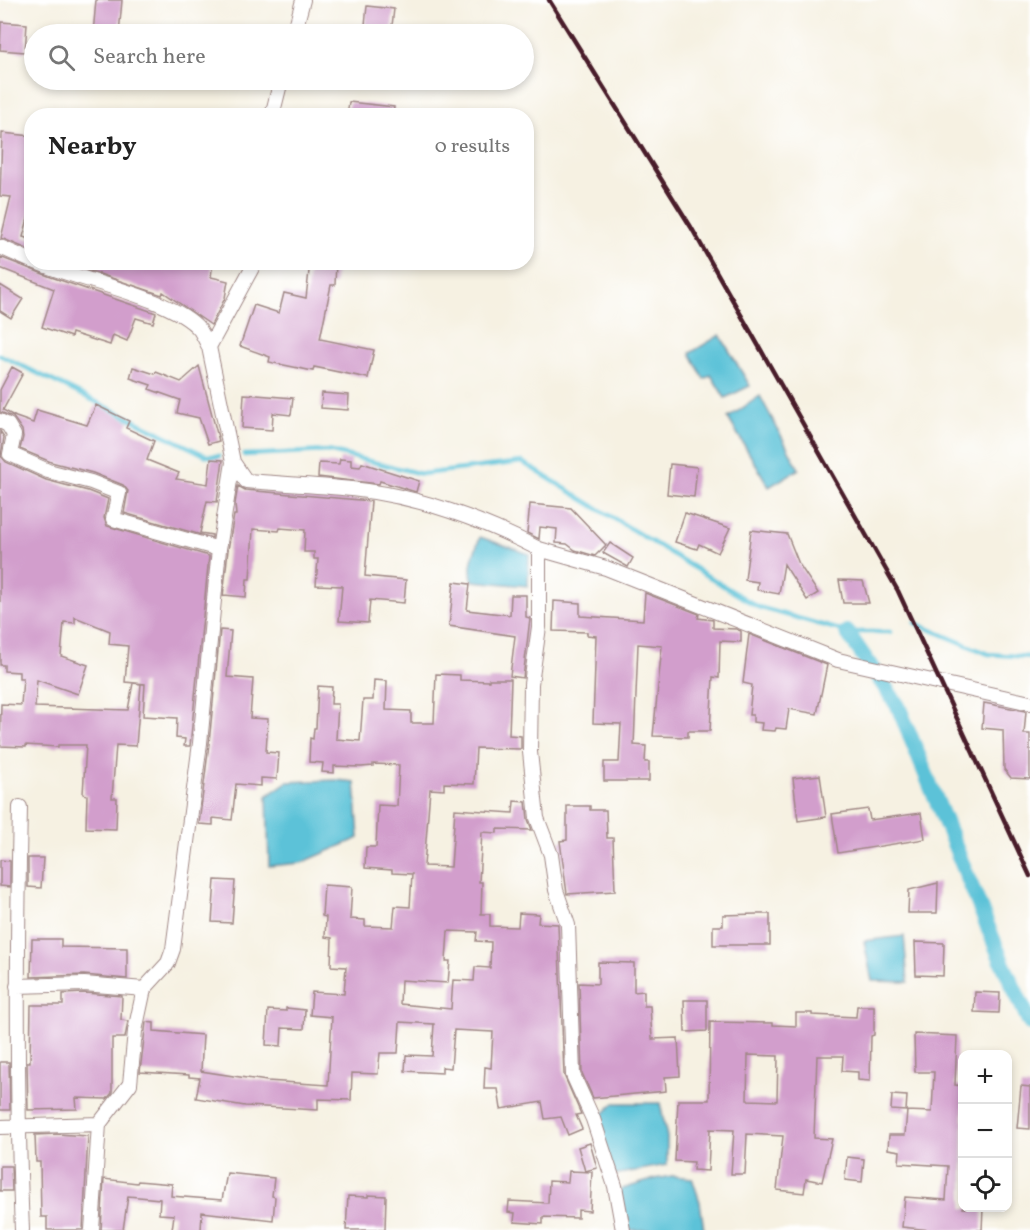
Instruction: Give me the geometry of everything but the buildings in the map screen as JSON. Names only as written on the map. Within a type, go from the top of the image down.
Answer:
[{"type":"street","points":[[297,24],[303,0]]},
{"type":"street","points":[[274,108],[278,90]]},
{"type":"street","points":[[0,247],[24,258]]},
{"type":"street","points":[[60,270],[146,299],[182,316],[200,330],[209,347],[233,462],[219,549],[201,733],[172,949],[168,963],[144,989],[135,1031],[130,1084],[99,1124],[92,1230]]},
{"type":"street","points":[[209,347],[251,270]]},
{"type":"street","points":[[0,421],[8,425],[14,435],[10,454],[48,471],[91,482],[119,493],[113,519],[219,549]]},
{"type":"street","points":[[233,462],[246,481],[353,489],[434,505],[500,529],[539,549],[606,568],[838,660],[1030,703]]},
{"type":"street","points":[[539,549],[539,627],[531,684],[530,752],[537,818],[551,855],[556,890],[568,925],[573,1075],[593,1119],[615,1186],[623,1230]]},
{"type":"street","points":[[20,807],[17,986],[21,1230]]},
{"type":"street","points":[[17,986],[84,984],[144,989]]},
{"type":"street","points":[[0,1127],[99,1124]]},
{"type":"water","points":[[720,335],[750,386],[725,398],[711,375],[704,379],[690,353]]},
{"type":"water","points":[[760,396],[799,469],[769,487],[728,418]]},
{"type":"water","points":[[480,537],[529,554],[528,586],[473,581],[471,564]]},
{"type":"water","points":[[335,780],[355,782],[359,838],[301,863],[269,866],[267,796],[287,782]]},
{"type":"water","points":[[904,936],[908,982],[872,981],[864,941]]},
{"type":"water","points":[[614,1103],[660,1103],[667,1137],[667,1165],[614,1175],[597,1120]]},
{"type":"water","points":[[672,1176],[692,1178],[700,1202],[704,1230],[628,1230],[619,1190]]},
{"type":"waterway","points":[[0,355],[207,456],[219,456]]},
{"type":"waterway","points":[[244,455],[328,451],[422,474],[522,462],[758,607],[847,632],[890,632]]},
{"type":"waterway","points":[[915,623],[988,654],[1030,657]]},
{"type":"waterway","points":[[847,632],[898,706],[1003,964],[1030,1023]]},
{"type":"railway","points":[[549,0],[691,227],[898,591],[1030,876]]}]
